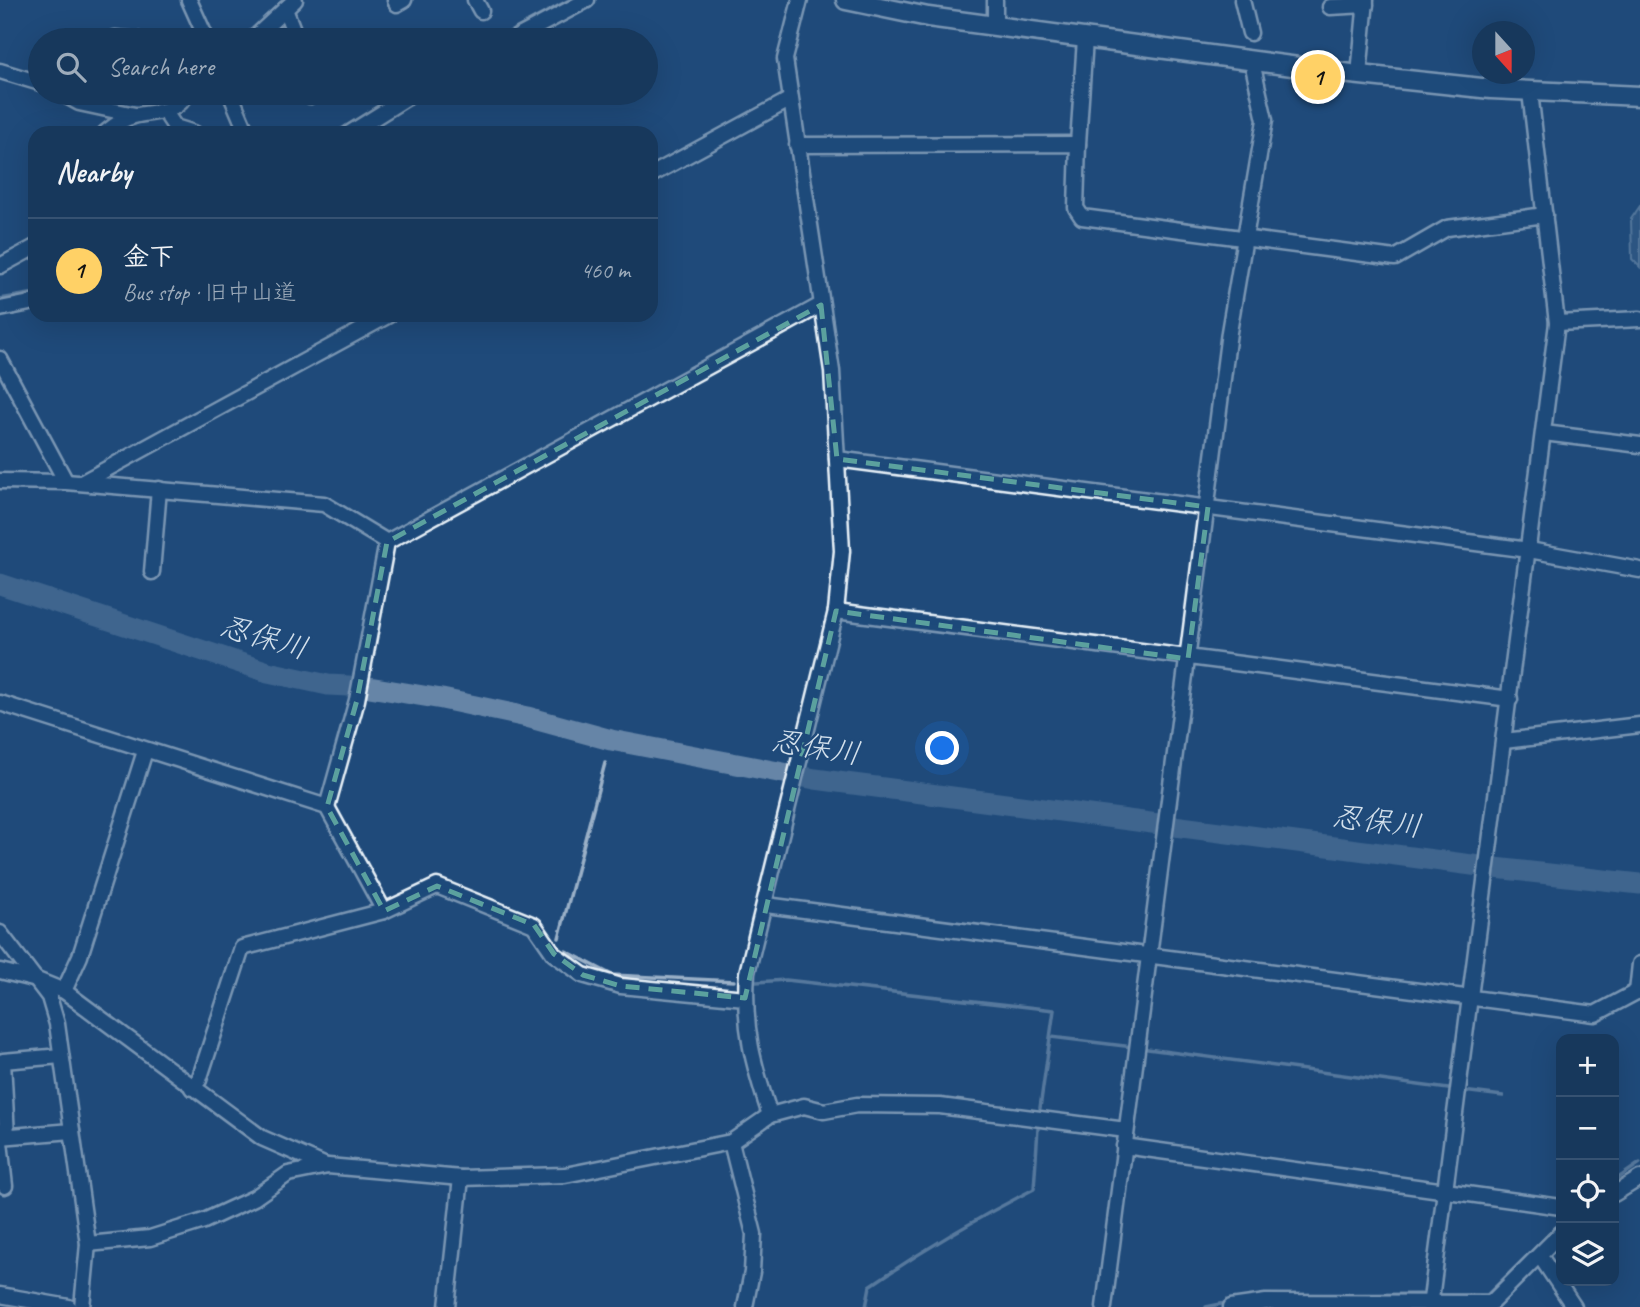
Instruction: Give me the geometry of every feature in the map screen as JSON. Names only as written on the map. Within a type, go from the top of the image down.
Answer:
[{"type":"main road","points":[[846,0],[896,12],[995,27],[1359,75],[1530,92],[1640,96]]},
{"type":"street","points":[[190,0],[202,28]]},
{"type":"street","points":[[395,0],[397,4],[404,0]]},
{"type":"street","points":[[534,28],[587,0]]},
{"type":"street","points":[[770,1115],[750,1053],[745,998],[747,974],[836,611],[842,551],[832,371],[789,100],[785,59],[800,0]]},
{"type":"street","points":[[995,0],[995,27]]},
{"type":"street","points":[[1242,0],[1250,33]]},
{"type":"street","points":[[1330,7],[1366,2],[1359,75]]},
{"type":"street","points":[[265,28],[290,5]]},
{"type":"street","points":[[290,5],[295,28]]},
{"type":"street","points":[[1085,39],[1076,208],[1076,214],[1082,217],[1395,258],[1447,228],[1545,215]]},
{"type":"street","points":[[1104,1307],[1229,332],[1265,120],[1252,61]]},
{"type":"street","points":[[0,71],[28,79]]},
{"type":"street","points":[[1430,1305],[1557,323],[1530,92]]},
{"type":"street","points":[[658,170],[789,100]]},
{"type":"street","points":[[88,105],[135,115]]},
{"type":"street","points":[[113,126],[135,115],[165,112],[177,105]]},
{"type":"street","points":[[235,105],[244,126]]},
{"type":"street","points":[[361,126],[395,105]]},
{"type":"street","points":[[165,112],[174,126]]},
{"type":"street","points":[[797,145],[1078,144]]},
{"type":"street","points":[[0,266],[28,251]]},
{"type":"street","points":[[0,309],[28,303]]},
{"type":"street","points":[[387,542],[821,305]]},
{"type":"street","points":[[1557,323],[1640,319]]},
{"type":"street","points":[[82,483],[376,322]]},
{"type":"street","points":[[0,359],[66,482]]},
{"type":"street","points":[[1544,433],[1640,445]]},
{"type":"street","points":[[837,459],[1529,550],[1640,570]]},
{"type":"street","points":[[0,481],[82,483],[324,504],[387,542]]},
{"type":"street","points":[[152,572],[159,489]]},
{"type":"street","points":[[384,912],[327,807],[362,678],[387,542]]},
{"type":"street","points":[[836,611],[1510,699]]},
{"type":"street","points":[[0,703],[327,807]]},
{"type":"street","points":[[1504,741],[1640,725]]},
{"type":"street","points":[[64,991],[80,956],[145,751]]},
{"type":"street","points":[[192,1088],[199,1080],[242,948],[384,912],[437,886],[534,925],[554,954],[583,975],[621,986],[745,998]]},
{"type":"street","points":[[766,905],[1595,1014],[1638,991],[1640,964]]},
{"type":"street","points":[[0,933],[37,980],[51,1005],[88,1244],[82,1307]]},
{"type":"street","points":[[0,971],[37,980],[64,991],[262,1138],[328,1166]]},
{"type":"street","points":[[5,1186],[2,1138],[3,1061],[61,1056]]},
{"type":"street","points":[[88,1244],[150,1238],[204,1221],[254,1198],[288,1174],[328,1166],[461,1178],[565,1175],[731,1142],[770,1115],[804,1106],[824,1111],[858,1105],[940,1106],[1126,1130]]},
{"type":"street","points":[[2,1138],[72,1131]]},
{"type":"street","points":[[731,1142],[754,1234],[752,1272],[745,1307]]},
{"type":"street","points":[[1124,1146],[1556,1206]]},
{"type":"street","points":[[447,1307],[461,1178]]},
{"type":"street","points":[[1619,1191],[1640,1178]]},
{"type":"street","points":[[1231,1307],[1491,1303],[1556,1238]]},
{"type":"street","points":[[1540,1256],[1574,1307]]},
{"type":"street","points":[[0,1295],[69,1307]]},
{"type":"highlighted area","points":[[821,305],[837,459],[1208,507],[1188,659],[836,611],[745,998],[621,986],[583,975],[554,954],[534,925],[437,886],[384,911],[327,807],[357,700],[387,542]]},
{"type":"shaded area","points":[[1640,206],[1640,267],[1632,259],[1631,219]]},
{"type":"waterway","points":[[517,28],[569,0]]},
{"type":"waterway","points":[[346,126],[380,105]]},
{"type":"waterway","points":[[0,299],[28,294]]},
{"type":"waterway","name":"忍保川","points":[[0,584],[268,672],[328,685],[369,687],[442,699],[527,717],[611,740],[815,779],[1495,868],[1640,884]]},
{"type":"waterway","name":"忍保川","points":[[610,745],[611,740]]},
{"type":"waterway","points":[[559,938],[605,763]]},
{"type":"waterway","points":[[566,951],[612,975],[734,981]]},
{"type":"waterway","points":[[756,982],[786,980],[1054,1010],[1040,1108]]},
{"type":"waterway","points":[[1051,1037],[1133,1047]]},
{"type":"waterway","points":[[1140,1048],[1456,1090]]},
{"type":"waterway","points":[[1463,1091],[1503,1096]]},
{"type":"waterway","points":[[866,1307],[870,1286],[951,1235],[1034,1189],[1038,1128]]},
{"type":"waterway","points":[[1619,1178],[1640,1163]]},
{"type":"waterway","points":[[1441,1295],[1487,1295],[1556,1228]]},
{"type":"waterway","points":[[1290,1295],[1421,1294]]},
{"type":"waterway","points":[[1206,1307],[1255,1297]]},
{"type":"place","name":"金下","points":[[1318,77]]}]
